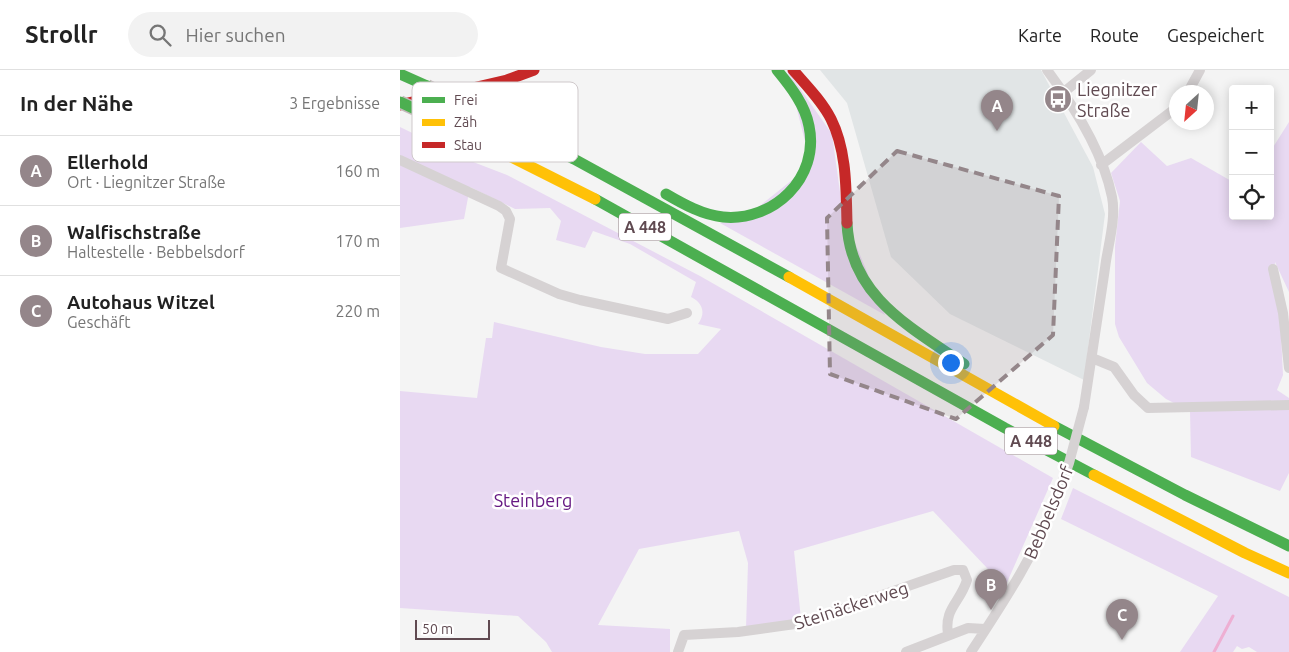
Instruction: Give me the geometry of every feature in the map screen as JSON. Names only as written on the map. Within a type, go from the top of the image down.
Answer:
[{"type":"main road","points":[[498,82],[534,70]]},
{"type":"main road","points":[[658,190],[681,202],[721,217],[742,218],[756,215],[786,199],[803,177],[808,164],[811,142],[810,128],[801,104],[777,70]]},
{"type":"main road","points":[[793,70],[818,100],[836,133],[846,174],[848,241],[855,265],[864,283],[896,317],[959,358],[986,387]]},
{"type":"main road","name":"A 448","points":[[400,74],[418,82]]},
{"type":"main road","name":"A 448","points":[[400,104],[412,109]]},
{"type":"main road","points":[[578,155],[609,166]]},
{"type":"main road","name":"A 448","points":[[578,161],[681,216],[1124,463],[1289,546]]},
{"type":"main road","name":"A 448","points":[[521,162],[599,201],[1005,428],[1245,554],[1289,573]]},
{"type":"street","points":[[1047,70],[1064,92],[1083,124],[1101,165],[1169,113]]},
{"type":"street","points":[[1064,92],[1091,70]]},
{"type":"street","points":[[1192,85],[1200,70]]},
{"type":"street","points":[[400,160],[499,206],[506,212],[510,219],[501,268],[559,294],[580,300],[668,319],[687,313]]},
{"type":"street","name":"Bebbelsdorf","points":[[971,652],[1033,552],[1069,463],[1084,408],[1112,215],[1112,198],[1101,165]]},
{"type":"street","points":[[1273,268],[1283,313],[1289,368]]},
{"type":"street","points":[[1092,358],[1114,367],[1134,395],[1148,408],[1289,405]]},
{"type":"street","name":"Steinäckerweg","points":[[678,652],[684,634],[738,632],[802,623],[954,570],[963,570],[968,580],[963,592],[950,610],[946,621],[948,634]]},
{"type":"street","points":[[906,652],[948,634],[968,628],[985,630]]},
{"type":"highlighted area","points":[[897,151],[1059,196],[1053,335],[956,419],[830,374],[827,218]]},
{"type":"shaded area","points":[[820,70],[1041,70],[1093,167],[1105,214],[1084,380],[950,314],[891,257],[847,103]]},
{"type":"green space","points":[[787,70],[832,134],[843,214],[885,315],[720,223],[742,220],[811,165]]},
{"type":"green space","points":[[1289,122],[1289,292],[1275,262],[1274,282],[1280,315],[1283,375],[1277,390],[1289,398],[1289,473],[1280,491],[1191,457],[1190,411],[1166,399],[1147,383],[1119,337],[1115,324],[1115,246],[1120,201],[1111,173],[1141,142],[1167,166],[1191,158],[1229,180],[1229,220],[1274,220],[1274,146]]},
{"type":"green space","name":"Steinberg","points":[[400,127],[412,133],[412,162],[473,162],[507,175],[700,276],[1053,478],[1005,587],[933,511],[794,551],[801,619],[746,628],[748,563],[739,531],[639,549],[598,625],[670,629],[670,652],[552,652],[546,642],[518,616],[400,608],[400,391],[477,398],[486,338],[492,338],[494,322],[601,347],[645,354],[698,354],[721,329],[698,324],[702,316],[701,305],[691,297],[696,282],[630,244],[593,231],[585,248],[556,240],[561,221],[550,208],[515,209],[470,187],[464,219],[400,228]]},
{"type":"green space","points":[[1073,488],[1289,597],[1289,652],[1257,652],[1249,647],[1242,649],[1237,646],[1233,652],[1180,652],[1218,596],[1061,519]]},
{"type":"waterway","points":[[1214,652],[1233,616]]},
{"type":"traffic: fast","points":[[666,194],[686,205],[716,216],[742,217],[759,212],[775,204],[789,193],[800,179],[807,163],[811,145],[809,126],[801,104],[777,70]]},
{"type":"traffic: fast","points":[[400,74],[418,82]]},
{"type":"traffic: fast","points":[[400,102],[412,108]]},
{"type":"traffic: fast","points":[[578,161],[789,277]]},
{"type":"traffic: fast","points":[[595,199],[1005,428],[1094,475]]},
{"type":"traffic: fast","points":[[847,223],[851,248],[859,271],[871,290],[886,307],[904,322],[964,364]]},
{"type":"traffic: fast","points":[[1054,426],[1185,495],[1289,546]]},
{"type":"traffic: slow","points":[[521,162],[595,199]]},
{"type":"traffic: slow","points":[[789,277],[1054,426]]},
{"type":"traffic: slow","points":[[1094,475],[1245,553],[1289,573]]},
{"type":"traffic: jam","points":[[498,82],[534,70]]},
{"type":"traffic: jam","points":[[793,70],[814,93],[831,119],[836,131],[845,170],[847,223]]},
{"type":"traffic: jam","points":[[400,105],[412,102]]},
{"type":"place","name":"Liegnitzer Straße","points":[[1058,99]]},
{"type":"place","name":"Ellerhold","points":[[997,131]]},
{"type":"place","name":"Walfischstraße","points":[[991,610]]},
{"type":"place","name":"Autohaus Witzel","points":[[1122,640]]}]
